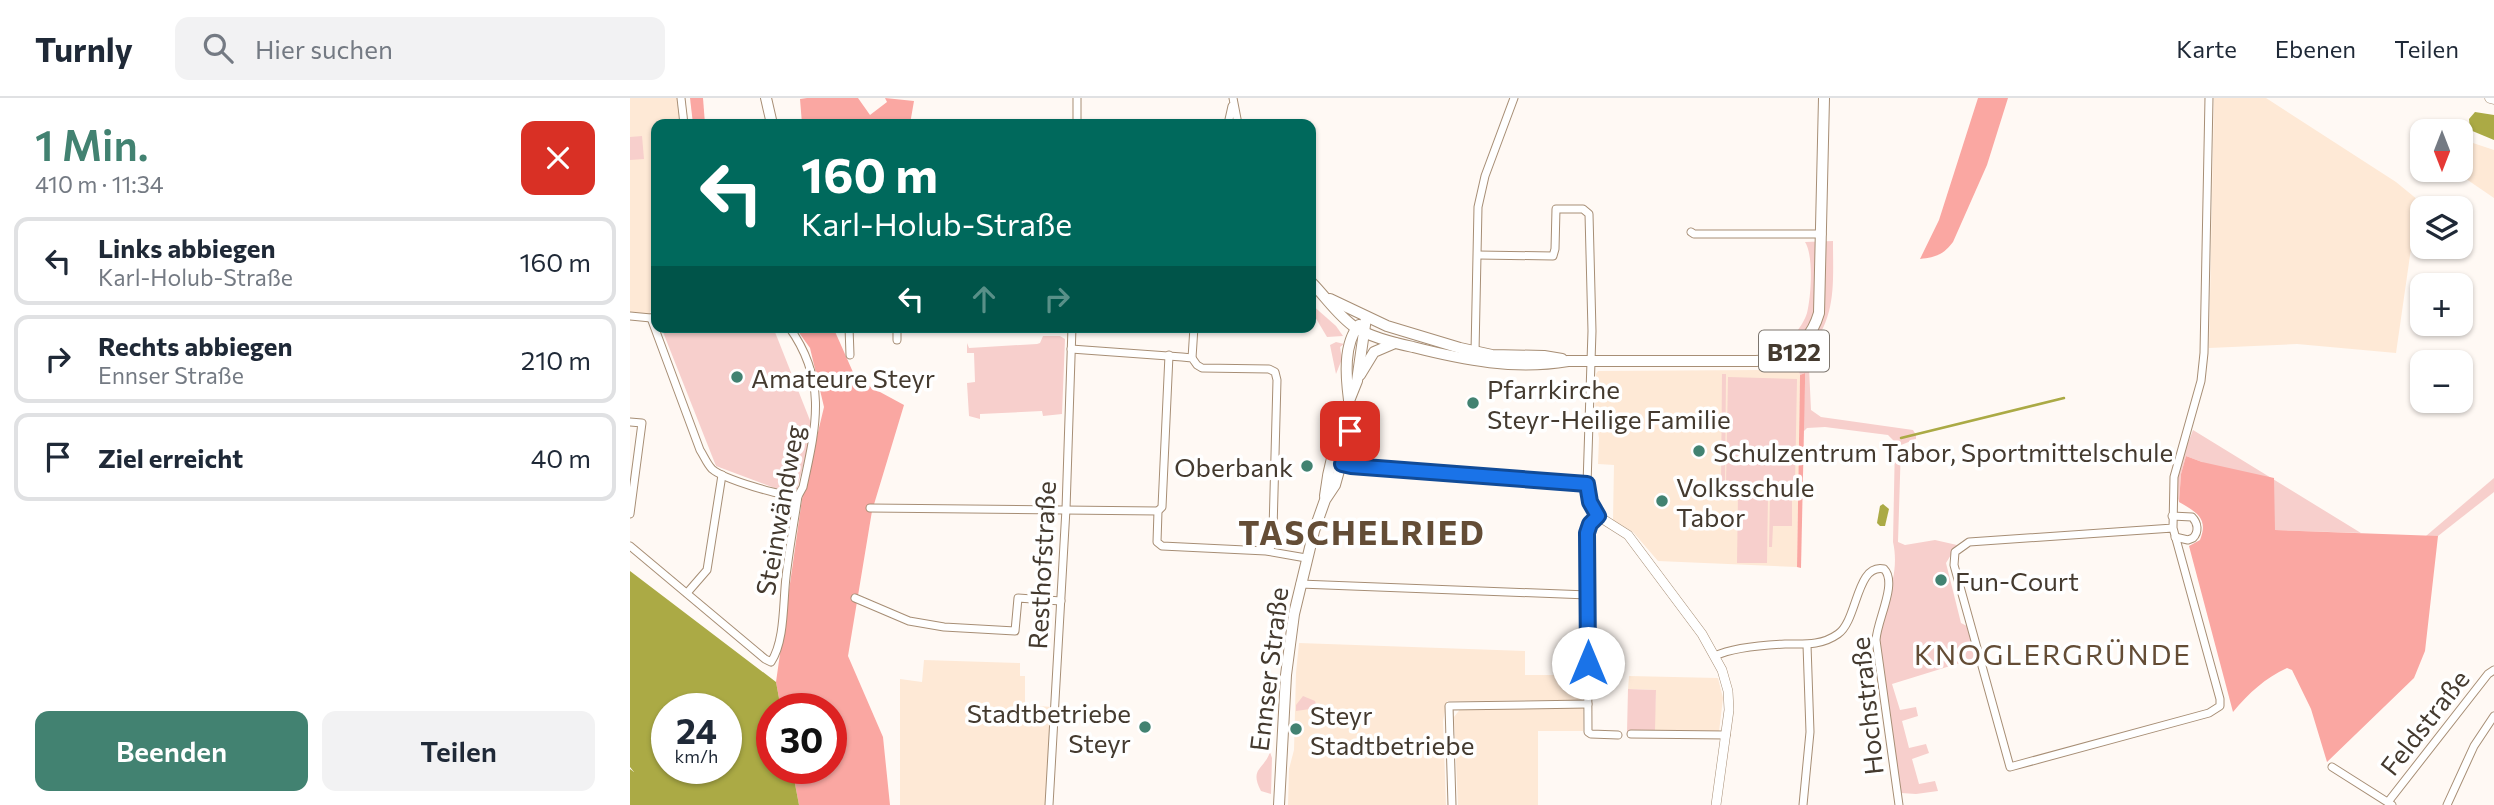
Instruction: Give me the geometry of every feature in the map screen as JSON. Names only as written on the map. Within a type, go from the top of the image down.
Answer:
[{"type":"main road","points":[[766,98],[771,119]]},
{"type":"main road","name":"B122","points":[[1316,287],[1341,317],[1360,330],[1395,343],[1480,362],[1545,365],[1589,360],[1769,361],[1790,353],[1808,337],[1819,313],[1824,98]]},
{"type":"main road","name":"B122","points":[[1327,298],[1366,318],[1475,352],[1544,356],[1568,361]]},
{"type":"main road","points":[[1360,330],[1366,318]]},
{"type":"main road","name":"Ennser Straße","points":[[1349,401],[1357,381],[1360,330]]},
{"type":"main road","name":"Ennser Straße","points":[[1325,500],[1335,485],[1349,435],[1348,360],[1351,338],[1360,330]]},
{"type":"main road","points":[[1357,381],[1374,352],[1395,343]]},
{"type":"main road","name":"Ennser Straße","points":[[1279,805],[1287,664],[1300,584],[1325,500],[1326,481],[1340,430],[1347,415]]},
{"type":"street","points":[[681,98],[683,119]]},
{"type":"street","points":[[1077,98],[1077,119]]},
{"type":"street","points":[[1229,119],[1233,98]]},
{"type":"street","points":[[1233,98],[1237,119]]},
{"type":"street","points":[[1475,352],[1480,192],[1514,98]]},
{"type":"street","points":[[2173,528],[1969,542],[1955,552],[1954,565],[2010,767],[2209,713],[2220,706],[2175,537],[2172,516],[2174,477],[2201,380],[2204,353],[2210,98]]},
{"type":"street","points":[[1478,255],[1554,255],[1556,209],[1587,210],[1590,225],[1592,331],[1587,484],[1590,502],[1598,516],[1628,535],[1692,620],[1715,656],[1728,691],[1729,710],[1716,805]]},
{"type":"street","points":[[1691,232],[1822,234]]},
{"type":"street","points":[[630,316],[651,315]]},
{"type":"street","points":[[660,333],[700,450],[712,469],[722,475],[783,495],[798,496]]},
{"type":"street","name":"Steinwändweg","points":[[687,593],[771,662],[782,624],[798,496],[803,487],[814,440],[817,402],[814,379],[792,333]]},
{"type":"street","points":[[849,333],[850,355]]},
{"type":"street","points":[[897,333],[897,340]]},
{"type":"street","name":"Resthofstraße","points":[[1049,805],[1066,509],[1072,333]]},
{"type":"street","points":[[1194,333],[1192,358],[1202,368],[1269,369],[1277,376],[1273,530],[1270,551]]},
{"type":"street","points":[[1071,349],[1192,358]]},
{"type":"street","points":[[1169,355],[1162,507],[1158,511],[1157,539],[1160,545],[1270,551],[1306,558]]},
{"type":"street","points":[[630,422],[642,423],[630,514]]},
{"type":"street","points":[[1342,464],[1587,484]]},
{"type":"street","points":[[630,546],[687,593],[707,570],[722,475]]},
{"type":"street","points":[[870,508],[1158,511]]},
{"type":"street","points":[[1598,516],[1590,524],[1587,533],[1588,733],[1618,735]]},
{"type":"street","points":[[2172,516],[2192,517],[2197,526],[2193,538],[2188,540],[2175,537]]},
{"type":"street","name":"Hochstraße","points":[[1715,656],[1773,645],[1807,645],[1826,641],[1845,629],[1869,571],[1877,567],[1887,571],[1891,583],[1878,620],[1876,640],[1899,805]]},
{"type":"street","points":[[1300,584],[1588,595]]},
{"type":"street","points":[[855,598],[909,621],[944,627],[1015,631],[1018,598],[1060,601]]},
{"type":"street","points":[[1803,805],[1810,732],[1807,645]]},
{"type":"street","name":"Feldstraße","points":[[2332,767],[2390,804],[2488,674],[2494,670]]},
{"type":"street","points":[[1452,805],[1449,706],[1588,704]]},
{"type":"street","name":"Feldstraße","points":[[2447,805],[2474,746],[2494,716]]},
{"type":"street","points":[[1631,734],[1726,735]]},
{"type":"shaded area","points":[[630,98],[679,98],[681,119],[651,119],[651,311],[649,314],[630,312]]},
{"type":"shaded area","points":[[690,98],[703,98],[705,119],[692,119]]},
{"type":"shaded area","points":[[858,98],[870,115],[887,102],[885,98],[914,101],[911,119],[802,119],[800,99]]},
{"type":"shaded area","points":[[1978,98],[2008,98],[1987,165],[1953,242],[1939,255],[1920,259],[1939,220]]},
{"type":"shaded area","points":[[2214,98],[2266,98],[2396,182],[2413,196],[2410,196],[2410,256],[2396,353],[2297,344],[2209,348]]},
{"type":"shaded area","points":[[2475,112],[2494,115],[2494,140],[2473,131],[2473,119],[2469,119]]},
{"type":"shaded area","points":[[642,136],[644,159],[630,160],[630,137]]},
{"type":"shaded area","points":[[2473,143],[2494,150],[2494,198],[2471,182],[2473,182]]},
{"type":"shaded area","points":[[1833,241],[1833,287],[1828,314],[1823,328],[1806,355],[1811,410],[1821,417],[1913,430],[1916,439],[1901,445],[1898,542],[1905,545],[1935,540],[1957,545],[1946,563],[1961,623],[1967,626],[1976,658],[1892,684],[1900,710],[1916,707],[1918,716],[1902,721],[1909,748],[1926,744],[1929,753],[1912,759],[1919,784],[1935,781],[1938,791],[1901,793],[1880,647],[1882,621],[1892,583],[1895,557],[1895,442],[1888,435],[1825,427],[1807,428],[1803,432],[1805,373],[1800,375],[1795,361],[1779,367],[1770,348],[1784,343],[1784,333],[1796,333],[1807,313],[1811,266],[1805,242]]},
{"type":"shaded area","points":[[1316,308],[1343,336],[1327,337],[1316,318]]},
{"type":"shaded area","name":"Amateure Steyr","points":[[663,333],[775,333],[813,428],[797,489],[785,492],[716,466]]},
{"type":"shaded area","points":[[799,333],[836,333],[856,379],[904,405],[872,511],[848,656],[883,737],[890,805],[799,805],[795,784],[847,784],[847,693],[778,693],[776,682],[802,499],[824,407],[810,348]]},
{"type":"shaded area","points":[[1043,336],[1060,336],[1065,339],[1062,414],[1043,416],[1042,411],[980,414],[980,419],[969,416],[967,383],[975,382],[974,353],[967,353],[967,343],[969,348],[1037,344]]},
{"type":"shaded area","points":[[1336,342],[1344,344],[1340,347],[1342,359],[1336,374],[1330,345]]},
{"type":"shaded area","name":"Schulzentrum Tabor, Sportmittelschule","points":[[1795,360],[1800,375],[1797,567],[1658,561],[1633,532],[1613,520],[1614,465],[1598,464],[1599,438],[1595,413],[1598,371],[1763,370]]},
{"type":"shaded area","points":[[1805,373],[1801,568],[1797,567],[1800,375]]},
{"type":"shaded area","points":[[1722,374],[1726,374],[1725,490],[1721,490]]},
{"type":"shaded area","points":[[1728,377],[1797,379],[1795,484],[1726,483]]},
{"type":"shaded area","points":[[2193,430],[2361,533],[2275,530],[2202,462],[2186,456],[2181,474],[2179,502],[2178,475]]},
{"type":"shaded area","points":[[2186,456],[2274,478],[2275,530],[2438,536],[2425,651],[2414,678],[2327,762],[2311,709],[2292,670],[2287,668],[2264,681],[2233,712],[2189,546],[2200,540],[2202,521],[2179,502],[2181,474]]},
{"type":"shaded area","points":[[2494,478],[2494,492],[2438,536],[2426,536]]},
{"type":"shaded area","points":[[1738,494],[1768,494],[1767,563],[1737,563]]},
{"type":"shaded area","points":[[1770,494],[1792,495],[1792,526],[1773,526],[1772,547],[1769,547]]},
{"type":"shaded area","points":[[1883,504],[1889,509],[1885,526],[1880,526],[1877,523],[1880,506]]},
{"type":"shaded area","points":[[630,571],[776,682],[778,693],[756,693],[756,784],[795,784],[799,805],[630,805],[630,769],[634,772],[630,767]]},
{"type":"shaded area","points":[[1299,643],[1525,651],[1525,675],[1584,675],[1583,698],[1447,701],[1443,721],[1446,805],[1288,805],[1289,769],[1294,750]]},
{"type":"shaded area","points":[[924,660],[1020,663],[1020,676],[1025,676],[1025,705],[1052,707],[1046,805],[900,805],[900,679],[922,682]]},
{"type":"shaded area","points":[[1629,676],[1718,678],[1723,698],[1719,732],[1654,730],[1656,690],[1628,689]]},
{"type":"shaded area","points":[[1628,689],[1656,690],[1655,730],[1719,733],[1627,732]]},
{"type":"shaded area","points":[[1303,696],[1315,701],[1317,708],[1296,711],[1296,705]]},
{"type":"shaded area","points":[[1461,708],[1583,708],[1583,731],[1538,731],[1538,805],[1458,805],[1454,717]]},
{"type":"shaded area","points":[[1270,752],[1271,794],[1261,791],[1256,778]]},
{"type":"waterway","points":[[1901,438],[2064,398]]},
{"type":"place","name":"Amateure Steyr","points":[[737,377]]},
{"type":"place","name":"Pfarrkirche Steyr-Heilige Familie","points":[[1473,403]]},
{"type":"place","name":"Schulzentrum Tabor, Sportmittelschule","points":[[1699,451]]},
{"type":"place","name":"Oberbank","points":[[1307,466]]},
{"type":"place","name":"Volksschule Tabor","points":[[1662,501]]},
{"type":"place","name":"Fun-Court","points":[[1941,580]]},
{"type":"place","name":"Stadtbetriebe Steyr","points":[[1145,727]]},
{"type":"place","name":"Steyr Stadtbetriebe","points":[[1296,729]]},
{"type":"district","name":"TASCHELRIED","points":[[1362,531]]},
{"type":"district","name":"KNOGLERGRÜNDE","points":[[2053,654]]},
{"type":"route","points":[[1350,431],[1342,464],[1364,468],[1587,484],[1590,502],[1598,516],[1590,524],[1587,533],[1588,663]]}]
